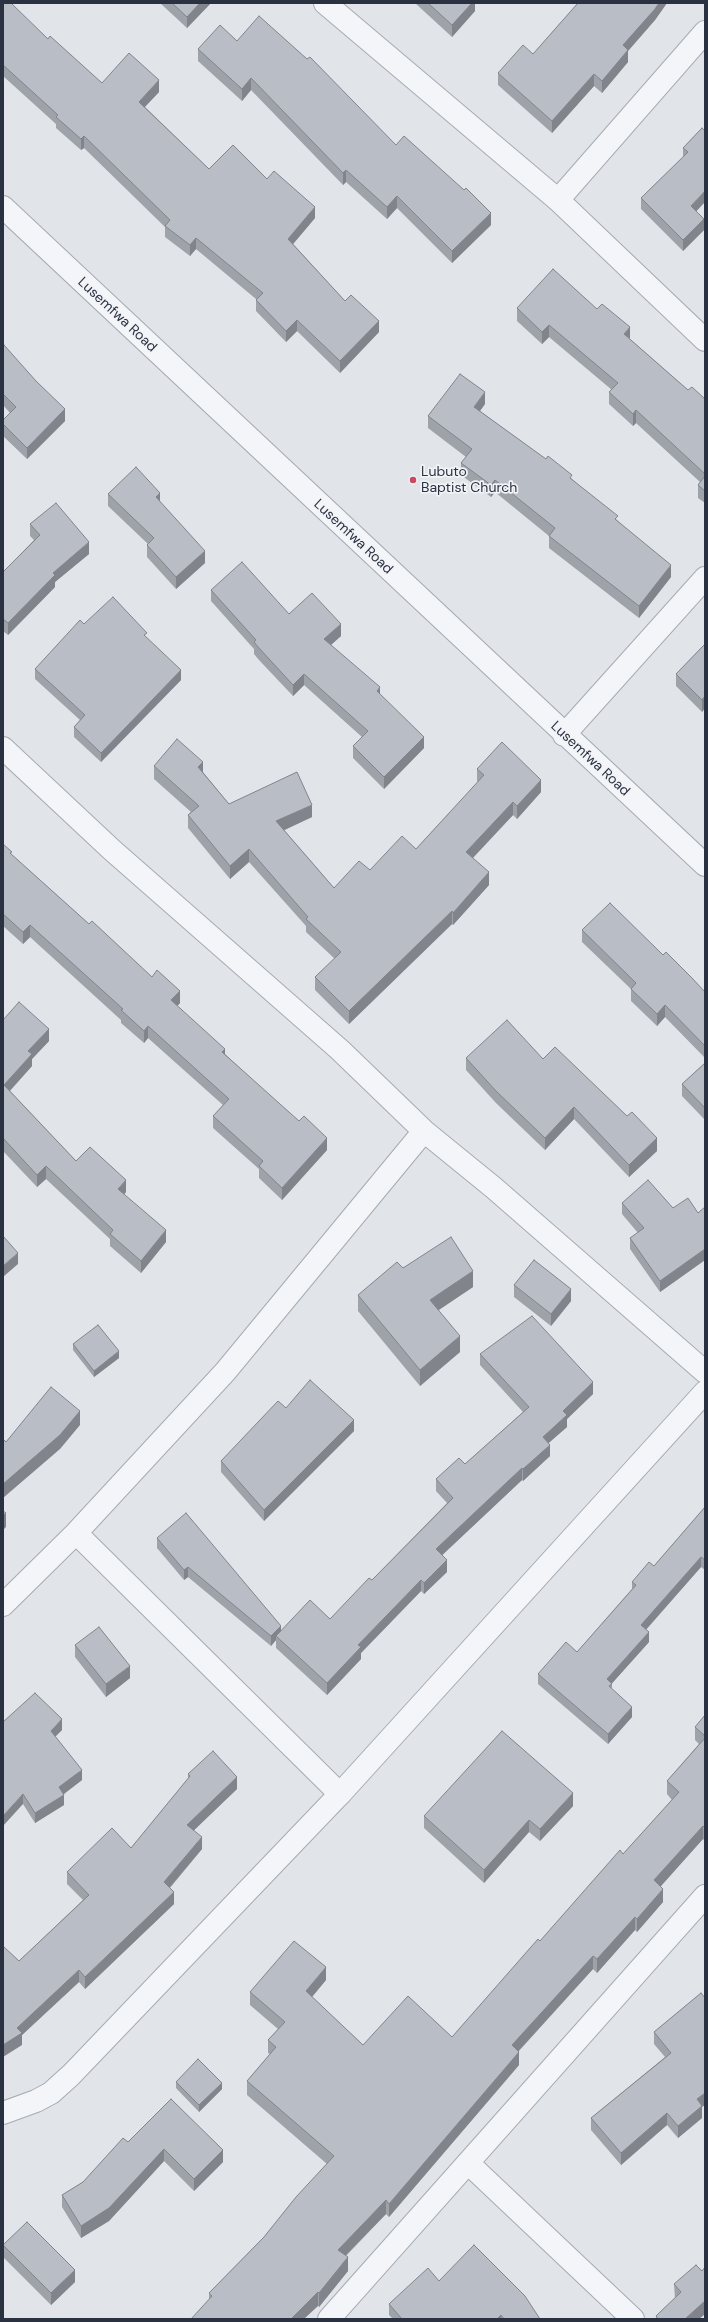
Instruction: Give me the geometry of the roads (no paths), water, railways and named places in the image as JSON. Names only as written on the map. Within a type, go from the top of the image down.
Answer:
[{"type":"street","points":[[325,3],[558,200],[705,340]]},
{"type":"street","points":[[558,200],[705,32]]},
{"type":"street","name":"Lusemfwa Road","points":[[3,207],[564,735],[705,865]]},
{"type":"street","points":[[564,735],[705,578]]},
{"type":"street","points":[[3,748],[118,855],[340,1050],[424,1132],[494,1188],[705,1372]]},
{"type":"street","points":[[3,1605],[76,1533],[225,1372],[424,1132]]},
{"type":"street","points":[[3,2113],[36,2101],[51,2092],[71,2075],[340,1794],[705,1392]]},
{"type":"street","points":[[76,1533],[340,1794]]},
{"type":"street","points":[[329,2319],[705,1896]]},
{"type":"street","points":[[468,2163],[632,2319]]},
{"type":"place","name":"Lubuto Baptist Church","points":[[413,480]]}]
